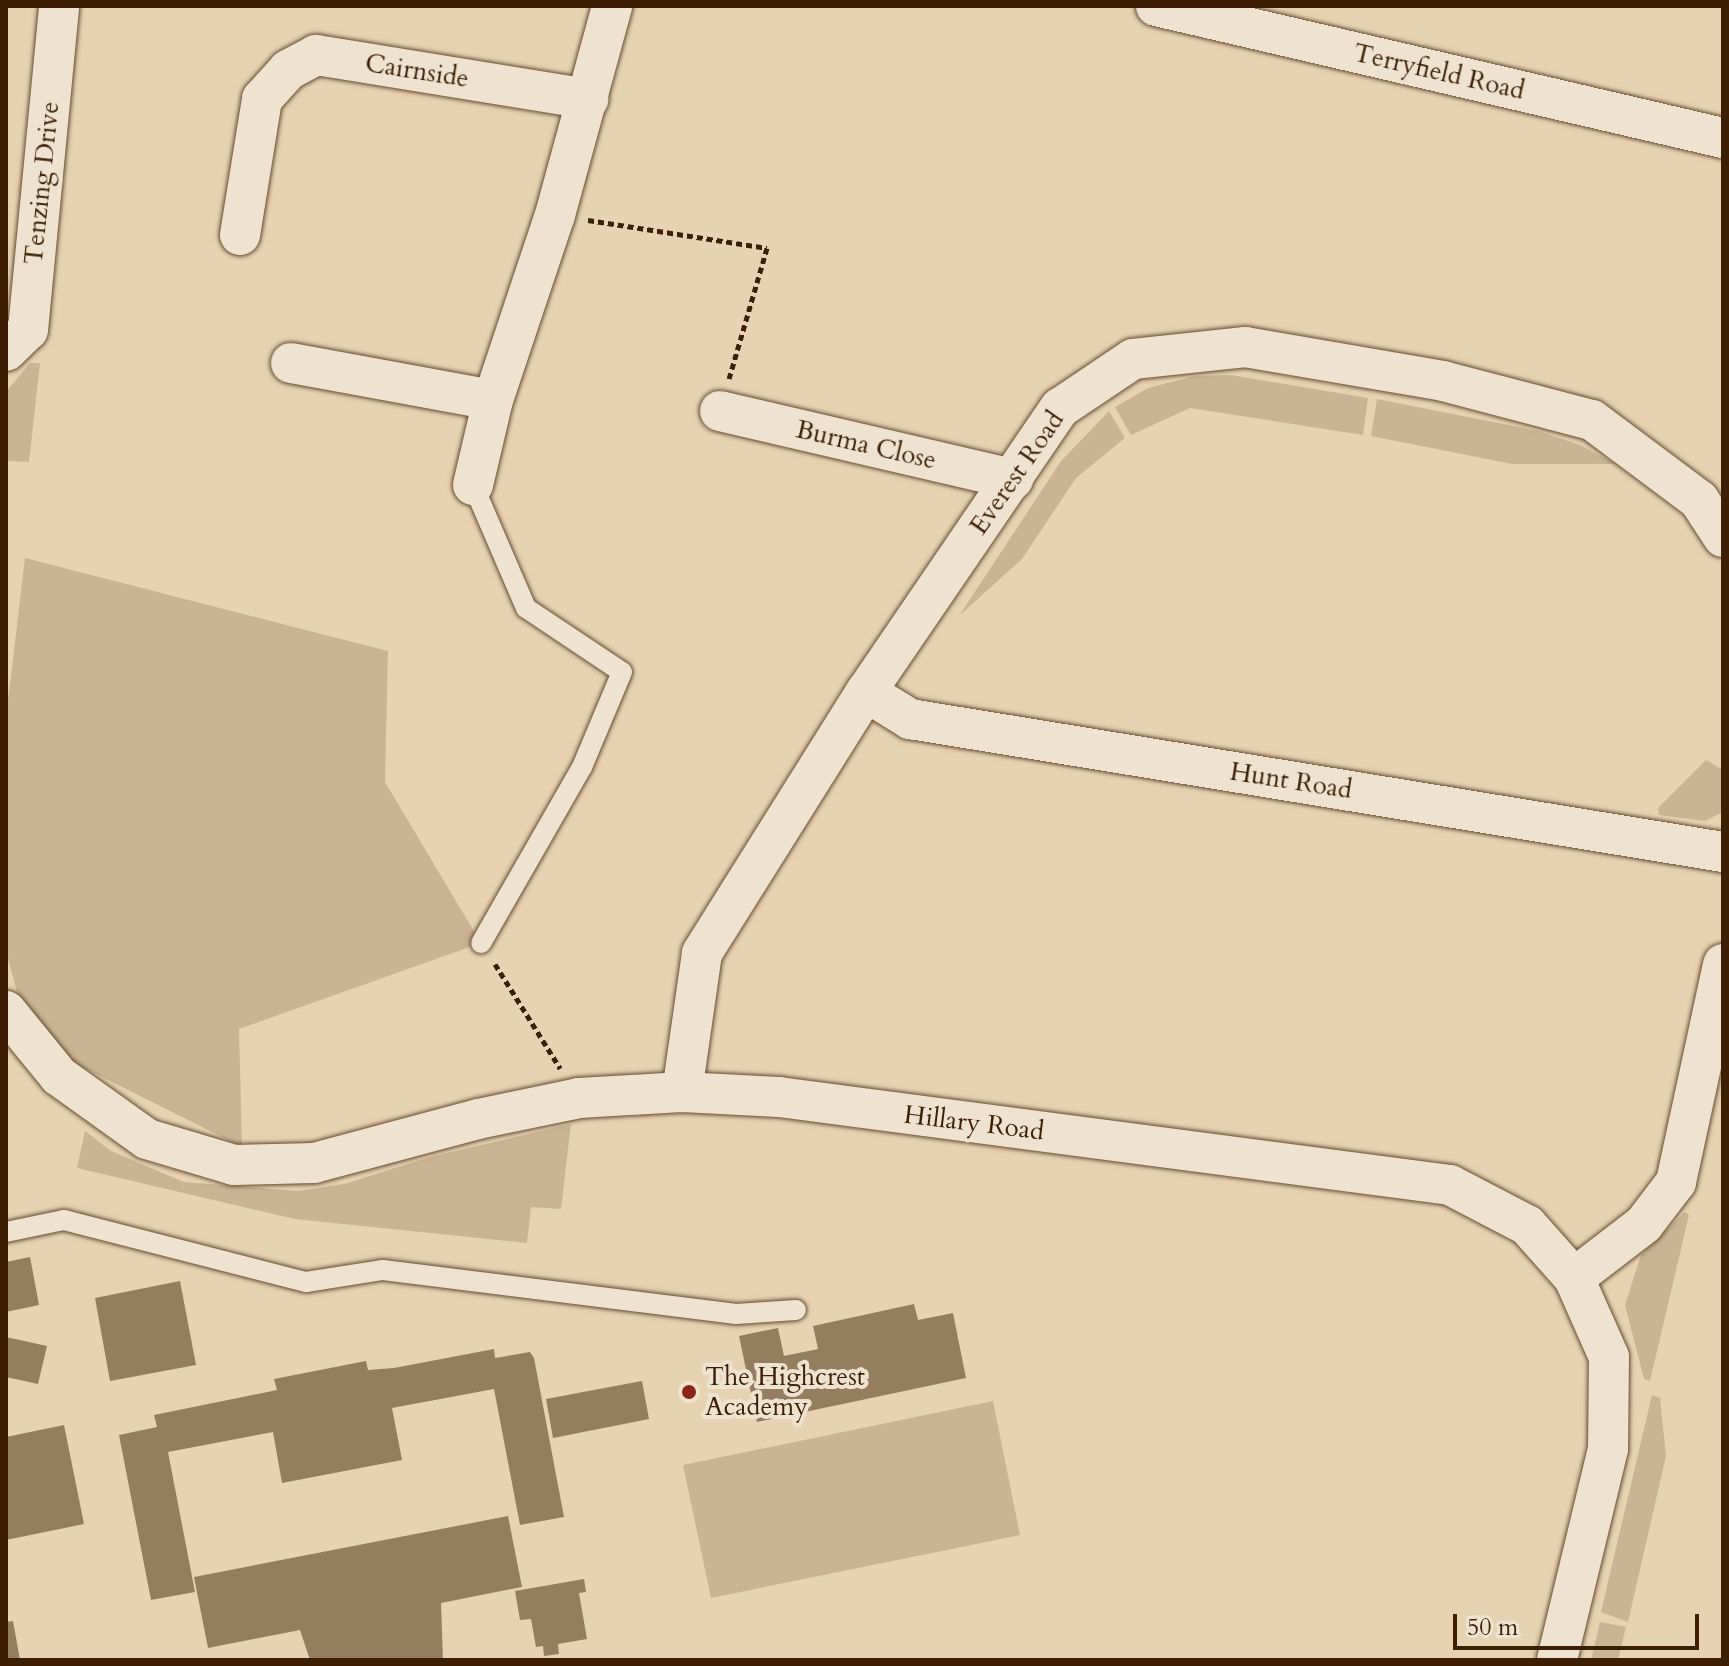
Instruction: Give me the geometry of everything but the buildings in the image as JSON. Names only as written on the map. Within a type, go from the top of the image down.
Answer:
[{"type":"street","name":"Tenzing Drive","points":[[6,351],[28,330],[59,6]]},
{"type":"street","points":[[473,485],[493,400],[555,215],[612,6]]},
{"type":"street","name":"Terryfield Road","points":[[1156,6],[1723,138]]},
{"type":"street","name":"Cairnside","points":[[240,235],[262,99],[288,70],[316,55],[588,99]]},
{"type":"street","name":"Everest Road","points":[[682,1092],[702,953],[866,692],[1060,408],[1133,359],[1245,347],[1443,381],[1592,420],[1699,500],[1723,537]]},
{"type":"street","points":[[291,363],[493,400]]},
{"type":"street","name":"Burma Close","points":[[720,411],[1013,479]]},
{"type":"street","name":"Hunt Road","points":[[866,692],[910,719],[1723,852]]},
{"type":"street","points":[[1574,1278],[1644,1224],[1676,1182],[1723,964]]},
{"type":"street","name":"Hillary Road","points":[[6,1011],[59,1076],[147,1139],[234,1165],[314,1163],[478,1119],[579,1098],[682,1092],[779,1097],[1450,1185],[1527,1225],[1574,1278],[1609,1357],[1608,1449],[1557,1660]]},
{"type":"lane","points":[[473,485],[526,608],[622,672],[582,767],[481,943]]},
{"type":"lane","points":[[6,1232],[64,1220],[306,1282],[383,1270],[736,1314],[796,1310]]},
{"type":"path","points":[[555,215],[767,248],[720,411]]},
{"type":"path","points":[[481,943],[579,1098]]},
{"type":"shaded area","points":[[30,363],[40,363],[29,462],[6,461],[6,392]]},
{"type":"shaded area","points":[[1231,375],[1368,398],[1363,435],[1190,408],[1131,435],[1115,407],[1148,388],[1195,376]]},
{"type":"shaded area","points":[[1377,399],[1538,431],[1580,445],[1615,464],[1512,464],[1371,436]]},
{"type":"shaded area","points":[[1109,411],[1125,438],[1076,478],[1022,559],[959,616],[1061,461]]},
{"type":"shaded area","points":[[25,558],[388,651],[385,782],[481,943],[239,1029],[242,1147],[30,1041],[6,951],[6,717]]},
{"type":"shaded area","points":[[1706,760],[1723,770],[1723,812],[1705,821],[1659,815],[1658,808]]},
{"type":"shaded area","points":[[571,1124],[561,1209],[531,1207],[527,1243],[295,1219],[77,1168],[85,1131],[111,1151],[184,1182],[298,1191],[344,1184],[430,1157]]},
{"type":"shaded area","points":[[1685,1212],[1689,1215],[1650,1381],[1644,1379],[1625,1305],[1641,1255]]},
{"type":"shaded area","points":[[1652,1395],[1660,1398],[1666,1456],[1628,1622],[1601,1612]]},
{"type":"shaded area","points":[[993,1401],[1020,1535],[711,1598],[683,1465]]},
{"type":"shaded area","points":[[1600,1622],[1626,1627],[1618,1660],[1591,1660]]},
{"type":"place","name":"The Highcrest Academy","points":[[689,1392]]}]
